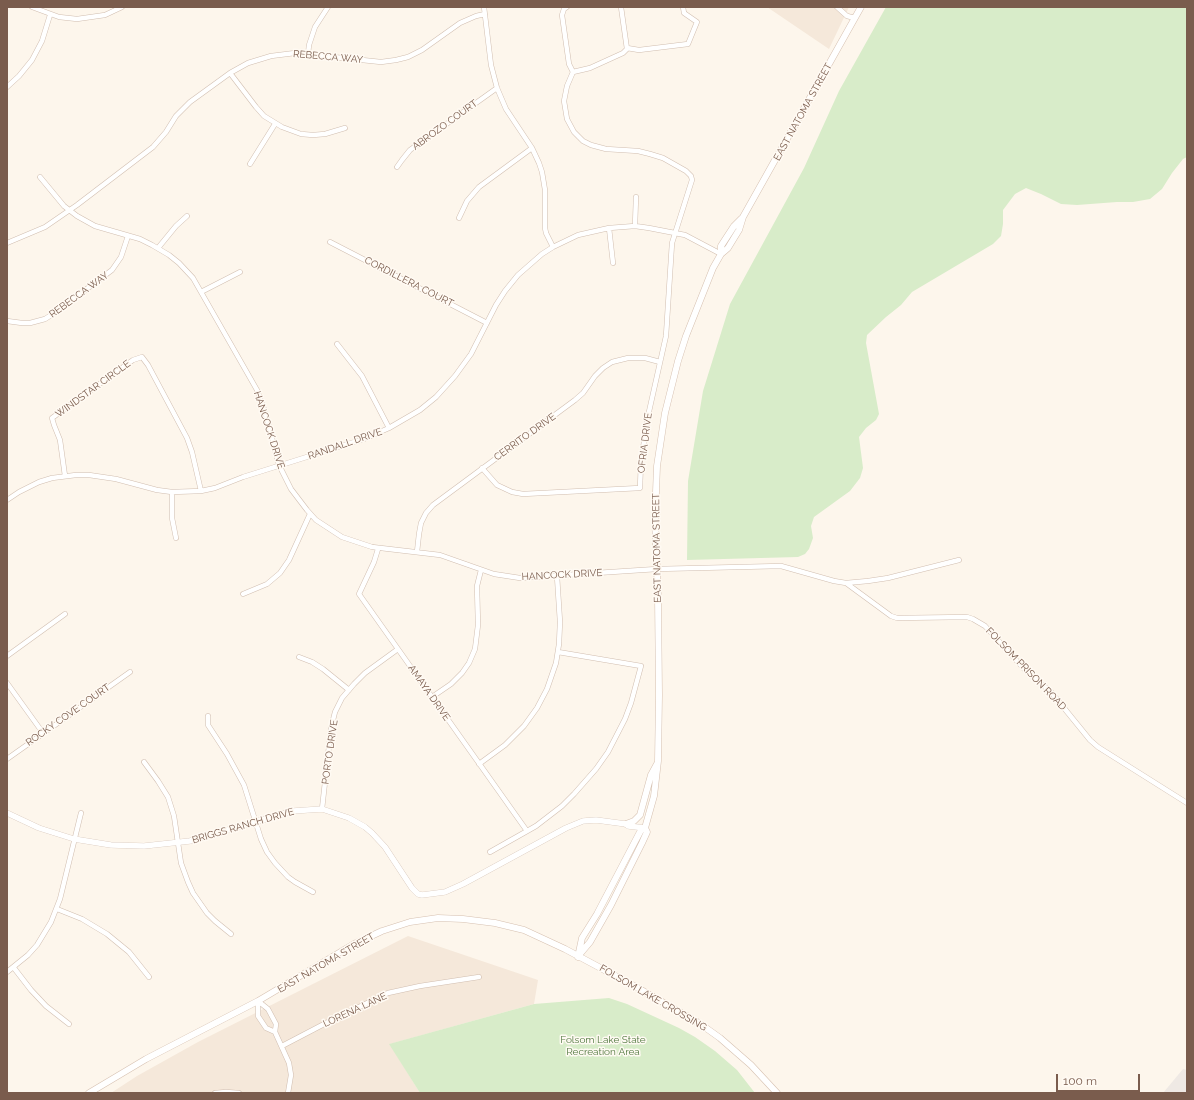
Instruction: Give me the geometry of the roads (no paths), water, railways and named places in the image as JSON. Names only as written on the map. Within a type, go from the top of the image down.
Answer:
[{"type":"main road","name":"EAST NATOMA STREET","points":[[89,1093],[146,1059],[258,1002],[354,944],[382,931],[410,922],[438,918],[463,918],[495,923],[524,930],[578,957],[590,942],[611,905],[647,832],[645,828],[654,796],[658,761],[658,608],[655,519],[656,492],[658,459],[665,413],[678,361],[686,336],[721,254],[728,248],[739,230],[743,217],[861,7]]},
{"type":"main road","points":[[626,824],[634,822],[640,816],[651,775],[658,761]]},
{"type":"main road","name":"FOLSOM LAKE CROSSING","points":[[578,957],[638,988],[699,1023],[720,1038],[751,1065],[777,1093]]},
{"type":"street","points":[[32,7],[50,15],[68,19],[105,15],[122,7]]},
{"type":"street","points":[[308,54],[310,40],[315,27],[328,7]]},
{"type":"street","points":[[484,7],[492,65],[497,88],[506,109],[532,148],[542,172],[545,228],[546,233],[554,247]]},
{"type":"street","points":[[567,7],[564,9],[562,15],[569,64],[573,72],[590,68],[622,53],[628,48]]},
{"type":"street","points":[[621,7],[628,48]]},
{"type":"street","points":[[628,48],[639,50],[688,44],[697,22],[684,13],[683,7]]},
{"type":"street","points":[[837,7],[847,16],[855,18]]},
{"type":"street","name":"REBECCA WAY","points":[[7,243],[45,227],[69,210],[153,147],[183,109],[230,73],[248,63],[271,56],[296,53],[381,62],[396,60],[408,57],[422,50],[460,23],[485,14]]},
{"type":"street","points":[[7,87],[19,76],[32,60],[42,41],[50,15]]},
{"type":"street","name":"OFRIA DRIVE","points":[[482,468],[497,485],[512,492],[523,494],[640,488],[647,422],[653,389],[666,336],[671,257],[676,233],[691,185],[691,176],[686,171],[662,158],[638,151],[597,148],[578,137],[569,124],[564,107],[565,93],[573,72]]},
{"type":"street","points":[[230,73],[256,107],[264,116],[275,124],[293,132],[313,135],[325,134],[345,128]]},
{"type":"street","name":"ABROZO COURT","points":[[397,167],[410,150],[497,88]]},
{"type":"street","points":[[250,164],[275,124]]},
{"type":"street","points":[[459,218],[467,201],[479,187],[532,148]]},
{"type":"street","name":"HANCOCK DRIVE","points":[[40,177],[69,210],[86,221],[95,226],[128,236],[158,248],[169,255],[186,270],[201,292],[259,396],[280,465],[291,489],[310,514],[342,537],[378,549],[417,552],[440,556],[494,574],[520,578],[657,569]]},
{"type":"street","points":[[635,226],[636,197]]},
{"type":"street","points":[[158,248],[176,226],[187,216]]},
{"type":"street","name":"RANDALL DRIVE","points":[[7,500],[39,482],[65,476],[96,476],[172,492],[202,491],[364,439],[389,428],[420,410],[446,387],[471,354],[496,305],[511,283],[530,264],[554,247],[578,235],[609,228],[635,226],[685,235],[721,254]]},
{"type":"street","points":[[609,228],[613,262]]},
{"type":"street","name":"REBECCA WAY","points":[[7,321],[30,323],[45,319],[56,312],[112,270],[121,257],[128,236]]},
{"type":"street","name":"CORDILLERA COURT","points":[[330,242],[487,323]]},
{"type":"street","points":[[201,292],[240,272]]},
{"type":"street","points":[[337,344],[362,376],[389,428]]},
{"type":"street","name":"WINDSTAR CIRCLE","points":[[65,476],[60,440],[52,418],[133,360],[142,357],[148,365],[187,438],[202,491]]},
{"type":"street","name":"CERRITO DRIVE","points":[[417,552],[423,518],[437,501],[579,397],[595,376],[608,365],[623,359],[634,357],[660,362]]},
{"type":"street","points":[[172,492],[172,518],[176,538]]},
{"type":"street","points":[[243,594],[267,584],[280,573],[289,560],[310,514]]},
{"type":"street","name":"AMAYA DRIVE","points":[[378,549],[374,562],[359,594],[527,831]]},
{"type":"street","name":"FOLSOM PRISON ROAD","points":[[657,569],[781,566],[790,567],[834,581],[846,583],[888,578],[959,560]]},
{"type":"street","points":[[432,697],[462,673],[472,656],[478,637],[477,586],[481,570]]},
{"type":"street","points":[[479,764],[505,745],[531,717],[547,689],[556,663],[558,652],[560,622],[557,576]]},
{"type":"street","name":"FOLSOM PRISON ROAD","points":[[846,583],[891,616],[897,618],[967,617],[979,621],[1026,671],[1051,692],[1086,735],[1098,747],[1187,803]]},
{"type":"street","points":[[7,656],[65,614]]},
{"type":"street","name":"PORTO DRIVE","points":[[322,809],[331,728],[335,712],[342,698],[365,673],[398,650]]},
{"type":"street","points":[[490,852],[527,831],[549,816],[574,794],[596,769],[608,752],[625,718],[636,687],[640,666],[558,652]]},
{"type":"street","points":[[299,657],[312,662],[323,669],[349,690]]},
{"type":"street","name":"ROCKY COVE COURT","points":[[7,759],[130,672]]},
{"type":"street","points":[[7,683],[43,734]]},
{"type":"street","points":[[208,716],[208,725],[238,772],[249,798],[267,852],[274,863],[295,882],[313,892]]},
{"type":"street","points":[[144,762],[161,785],[168,798],[174,816],[185,875],[193,893],[207,913],[231,934]]},
{"type":"street","name":"BRIGGS RANCH DRIVE","points":[[7,813],[38,828],[74,839],[111,845],[130,846],[178,843],[204,838],[293,811],[322,809],[349,818],[368,830],[385,847],[412,888],[418,894],[422,895],[445,892],[464,884],[566,828],[583,821],[596,820],[645,828]]},
{"type":"street","points":[[7,972],[14,968],[37,945],[57,909],[80,813]]},
{"type":"street","points":[[57,909],[82,919],[107,934],[129,952],[149,977]]},
{"type":"street","points":[[14,968],[41,1001],[69,1024]]},
{"type":"street","name":"LORENA LANE","points":[[282,1046],[388,993],[420,986],[480,977]]},
{"type":"street","points":[[258,1002],[258,1016],[266,1028],[275,1032]]},
{"type":"street","points":[[258,1002],[268,1009],[276,1024],[275,1032],[282,1046],[290,1069],[291,1082],[288,1093]]},
{"type":"street","points":[[215,1093],[239,1093]]},
{"type":"park label","name":"Folsom Lake State Recreation Area","points":[[603,1046]]}]
